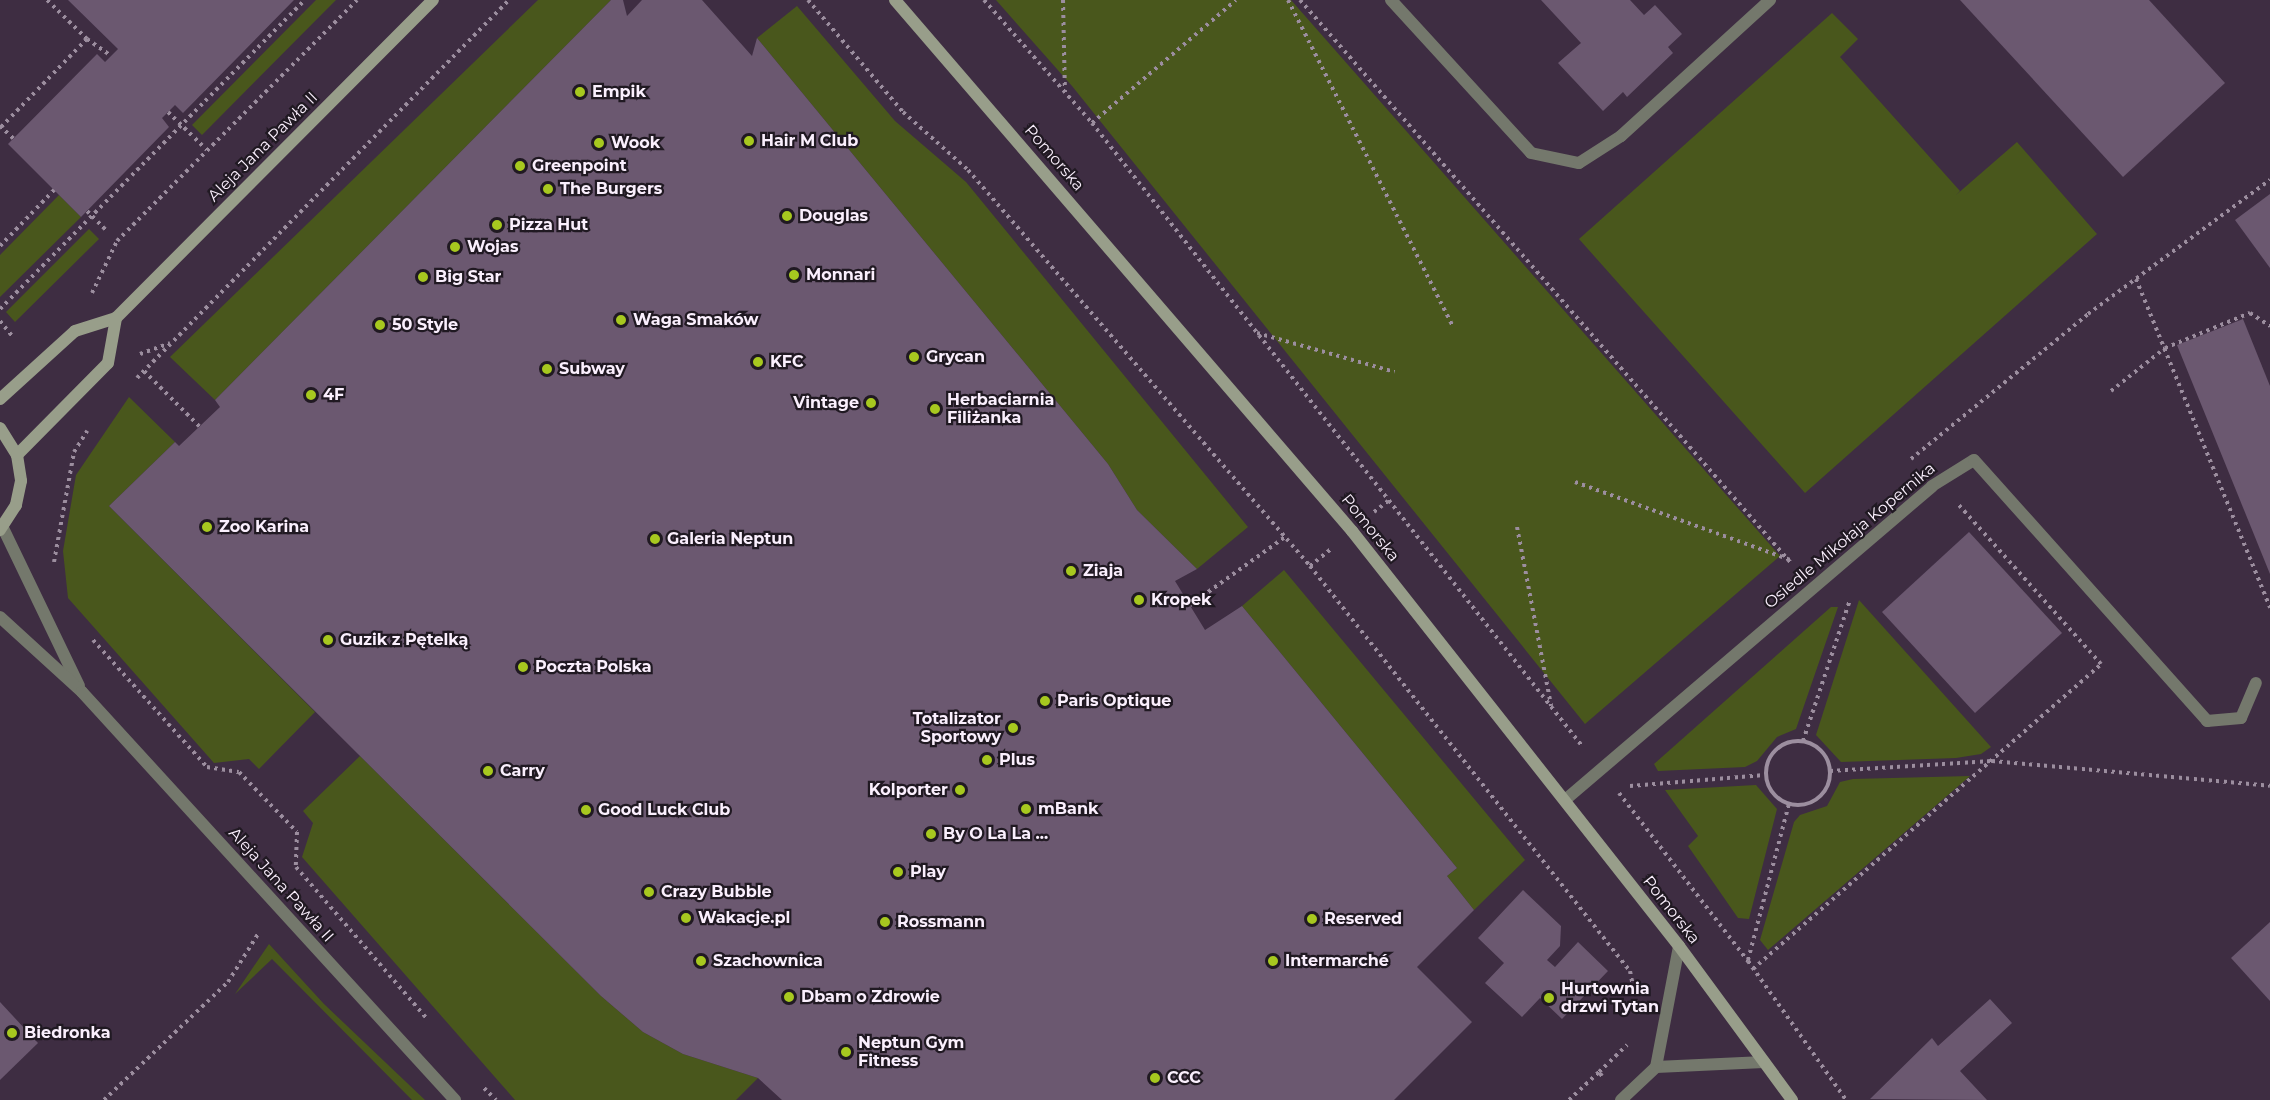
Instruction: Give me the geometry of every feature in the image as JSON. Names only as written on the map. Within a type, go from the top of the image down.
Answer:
[{"type":"street","name":"Aleja Jana Pawła II","points":[[0,399],[75,331],[117,318],[433,0]]},
{"type":"street","name":"Pomorska","points":[[895,0],[1352,531],[1679,946],[1792,1100]]},
{"type":"street","points":[[1391,0],[1531,153],[1579,163],[1621,136],[1770,0]]},
{"type":"street","points":[[17,455],[108,363],[117,318]]},
{"type":"street","points":[[0,428],[17,455],[21,481],[16,506],[2,529]]},
{"type":"street","name":"Osiedle Mikołaja Kopernika","points":[[1565,800],[1599,768],[1939,482],[1974,460],[2207,721],[2241,718],[2256,683]]},
{"type":"street","name":"Aleja Jana Pawła II","points":[[2,529],[82,692]]},
{"type":"street","name":"Aleja Jana Pawła II","points":[[0,617],[82,692],[455,1100]]},
{"type":"street","points":[[1622,1099],[1656,1067],[1679,946]]},
{"type":"street","points":[[1656,1067],[1764,1062]]},
{"type":"path","points":[[47,0],[87,39],[111,56]]},
{"type":"path","points":[[0,309],[306,0]]},
{"type":"path","points":[[90,298],[117,241],[357,0]]},
{"type":"path","points":[[129,387],[509,0]]},
{"type":"path","points":[[808,0],[903,112],[968,170],[1285,537],[1630,971],[1636,1004]]},
{"type":"path","points":[[984,0],[1092,123],[1599,768]]},
{"type":"path","points":[[1063,0],[1065,93]]},
{"type":"path","points":[[1092,123],[1236,0]]},
{"type":"path","points":[[1288,0],[1453,327]]},
{"type":"path","points":[[1300,0],[1793,561]]},
{"type":"path","points":[[14,139],[1,126],[87,39]]},
{"type":"path","points":[[168,112],[207,150]]},
{"type":"path","points":[[1907,463],[2136,279],[2270,180]]},
{"type":"path","points":[[0,246],[54,190]]},
{"type":"path","points":[[87,211],[107,231]]},
{"type":"path","points":[[2136,279],[2270,608]]},
{"type":"path","points":[[2111,391],[2165,348],[2250,313],[2270,326]]},
{"type":"path","points":[[0,321],[12,336]]},
{"type":"path","points":[[1257,333],[1395,372]]},
{"type":"path","points":[[135,356],[173,342]]},
{"type":"path","points":[[144,371],[200,427]]},
{"type":"path","points":[[53,569],[74,452],[91,426]]},
{"type":"path","points":[[1754,969],[2101,664],[1916,456]]},
{"type":"path","points":[[1575,482],[1793,561]]},
{"type":"path","points":[[1517,527],[1551,707]]},
{"type":"path","points":[[1190,605],[1285,537]]},
{"type":"path","points":[[1784,569],[1802,553]]},
{"type":"path","points":[[1803,741],[1851,596]]},
{"type":"path","points":[[88,633],[207,767],[238,772],[297,832],[296,867],[313,884],[435,1029]]},
{"type":"path","points":[[1583,747],[1592,739]]},
{"type":"path","points":[[1803,741],[1822,752],[1830,771],[1827,787],[1818,799],[1804,805],[1789,804],[1777,798],[1765,775],[1768,761],[1776,749],[1788,742],[1803,741]]},
{"type":"path","points":[[1830,771],[1992,761],[2270,786]]},
{"type":"path","points":[[1765,775],[1615,787],[1754,969],[1846,1100]]},
{"type":"path","points":[[1748,961],[1789,804]]},
{"type":"path","points":[[306,890],[313,884]]},
{"type":"path","points":[[104,1100],[228,982],[258,934]]},
{"type":"path","points":[[1569,1100],[1627,1045],[1631,1035]]},
{"type":"path","points":[[1599,1072],[1622,1099]]},
{"type":"path","points":[[480,1084],[496,1100]]},
{"type":"green space","points":[[316,0],[336,0],[202,135],[192,125]]},
{"type":"green space","points":[[538,0],[611,0],[215,400],[170,357]]},
{"type":"green space","points":[[996,0],[1291,0],[1780,556],[1585,724],[1072,86]]},
{"type":"green space","points":[[797,6],[895,121],[966,182],[1248,527],[1197,569],[1137,510],[1108,464],[757,38]]},
{"type":"green space","points":[[1832,13],[1858,39],[1840,57],[1960,191],[1956,195],[2017,142],[2097,234],[1805,493],[1579,239]]},
{"type":"green space","points":[[59,195],[81,217],[0,297],[0,255]]},
{"type":"green space","points":[[89,229],[99,239],[15,322],[6,312]]},
{"type":"green space","points":[[129,397],[175,442],[109,506],[315,712],[259,769],[249,759],[214,763],[68,598],[63,551],[76,475]]},
{"type":"green space","points":[[1284,570],[1525,860],[1474,910],[1447,876],[1457,868],[1242,606]]},
{"type":"green space","points":[[1859,600],[1991,747],[1981,754],[1956,758],[1841,762],[1816,735]]},
{"type":"green space","points":[[1831,607],[1838,607],[1796,729],[1777,737],[1757,761],[1745,767],[1658,771],[1654,764]]},
{"type":"green space","points":[[360,756],[601,996],[643,1032],[683,1054],[758,1078],[736,1100],[515,1100],[302,857],[313,823],[303,811]]},
{"type":"green space","points":[[1970,776],[1768,950],[1760,940],[1794,822],[1800,815],[1827,806],[1840,782],[1853,779]]},
{"type":"green space","points":[[1756,785],[1777,809],[1749,919],[1738,918],[1688,846],[1698,836],[1665,790]]},
{"type":"green space","points":[[269,944],[324,1004],[425,1100],[412,1100],[272,959],[235,994]]},
{"type":"building","points":[[68,0],[294,0],[183,113],[175,105],[162,118],[169,127],[81,217],[8,144],[97,54],[105,62],[118,49]]},
{"type":"building","name":"Galeria Neptun","points":[[611,0],[623,0],[627,16],[642,0],[702,0],[752,56],[757,38],[1108,464],[1137,510],[1197,569],[1175,581],[1205,630],[1242,606],[1457,868],[1447,876],[1474,910],[1417,967],[1472,1022],[1394,1100],[782,1100],[758,1078],[683,1054],[643,1032],[601,996],[109,506],[175,442],[179,446],[220,407],[215,400]]},
{"type":"building","points":[[1541,0],[1630,0],[1644,15],[1655,5],[1682,34],[1668,47],[1673,53],[1627,97],[1623,92],[1603,111],[1558,63],[1581,43]]},
{"type":"building","points":[[1960,0],[2149,0],[2225,83],[2123,177]]},
{"type":"building","points":[[2270,194],[2270,268],[2235,220]]},
{"type":"building","points":[[2243,319],[2270,386],[2270,574],[2177,345]]},
{"type":"building","points":[[1969,532],[2062,633],[1975,713],[1882,612]]},
{"type":"building","points":[[1523,890],[1561,926],[1560,946],[1547,960],[1555,967],[1578,942],[1608,971],[1562,1019],[1540,998],[1522,1017],[1485,983],[1504,963],[1478,938]]},
{"type":"building","points":[[2270,922],[2270,1001],[2231,958]]},
{"type":"building","points":[[1990,999],[2012,1023],[1960,1071],[1987,1100],[1870,1099],[1932,1038],[1938,1046]]},
{"type":"building","points":[[0,1002],[38,1043],[0,1080]]},
{"type":"place","name":"Empik","points":[[580,92]]},
{"type":"place","name":"Hair M Club","points":[[749,141]]},
{"type":"place","name":"Wook","points":[[599,143]]},
{"type":"place","name":"Greenpoint","points":[[520,166]]},
{"type":"place","name":"The Burgers","points":[[548,189]]},
{"type":"place","name":"Douglas","points":[[787,216]]},
{"type":"place","name":"Pizza Hut","points":[[497,225]]},
{"type":"place","name":"Wojas","points":[[455,247]]},
{"type":"place","name":"Monnari","points":[[794,275]]},
{"type":"place","name":"Big Star","points":[[423,277]]},
{"type":"place","name":"Waga Smaków","points":[[621,320]]},
{"type":"place","name":"50 Style","points":[[380,325]]},
{"type":"place","name":"Grycan","points":[[914,357]]},
{"type":"place","name":"KFC","points":[[758,362]]},
{"type":"place","name":"Subway","points":[[547,369]]},
{"type":"place","name":"4F","points":[[311,395]]},
{"type":"place","name":"Vintage","points":[[871,403]]},
{"type":"place","name":"Herbaciarnia Filiżanka","points":[[935,409]]},
{"type":"place","name":"Zoo Karina","points":[[207,527]]},
{"type":"place","name":"Galeria Neptun","points":[[655,539]]},
{"type":"place","name":"Ziaja","points":[[1071,571]]},
{"type":"place","name":"Kropek","points":[[1139,600]]},
{"type":"place","name":"Guzik z Pętelką","points":[[328,640]]},
{"type":"place","name":"Poczta Polska","points":[[523,667]]},
{"type":"place","name":"Paris Optique","points":[[1045,701]]},
{"type":"place","name":"Totalizator Sportowy","points":[[1013,728]]},
{"type":"place","name":"Plus","points":[[987,760]]},
{"type":"place","name":"Carry","points":[[488,771]]},
{"type":"place","name":"Kolporter","points":[[960,790]]},
{"type":"place","name":"mBank","points":[[1026,809]]},
{"type":"place","name":"Good Luck Club","points":[[586,810]]},
{"type":"place","name":"By O La La ...","points":[[931,834]]},
{"type":"place","name":"Play","points":[[898,872]]},
{"type":"place","name":"Crazy Bubble","points":[[649,892]]},
{"type":"place","name":"Wakacje.pl","points":[[686,918]]},
{"type":"place","name":"Reserved","points":[[1312,919]]},
{"type":"place","name":"Rossmann","points":[[885,922]]},
{"type":"place","name":"Szachownica","points":[[701,961]]},
{"type":"place","name":"Intermarché","points":[[1273,961]]},
{"type":"place","name":"Dbam o Zdrowie","points":[[789,997]]},
{"type":"place","name":"Hurtownia drzwi Tytan","points":[[1549,998]]},
{"type":"place","name":"Biedronka","points":[[12,1033]]},
{"type":"place","name":"Neptun Gym Fitness","points":[[846,1052]]},
{"type":"place","name":"CCC","points":[[1155,1078]]}]
